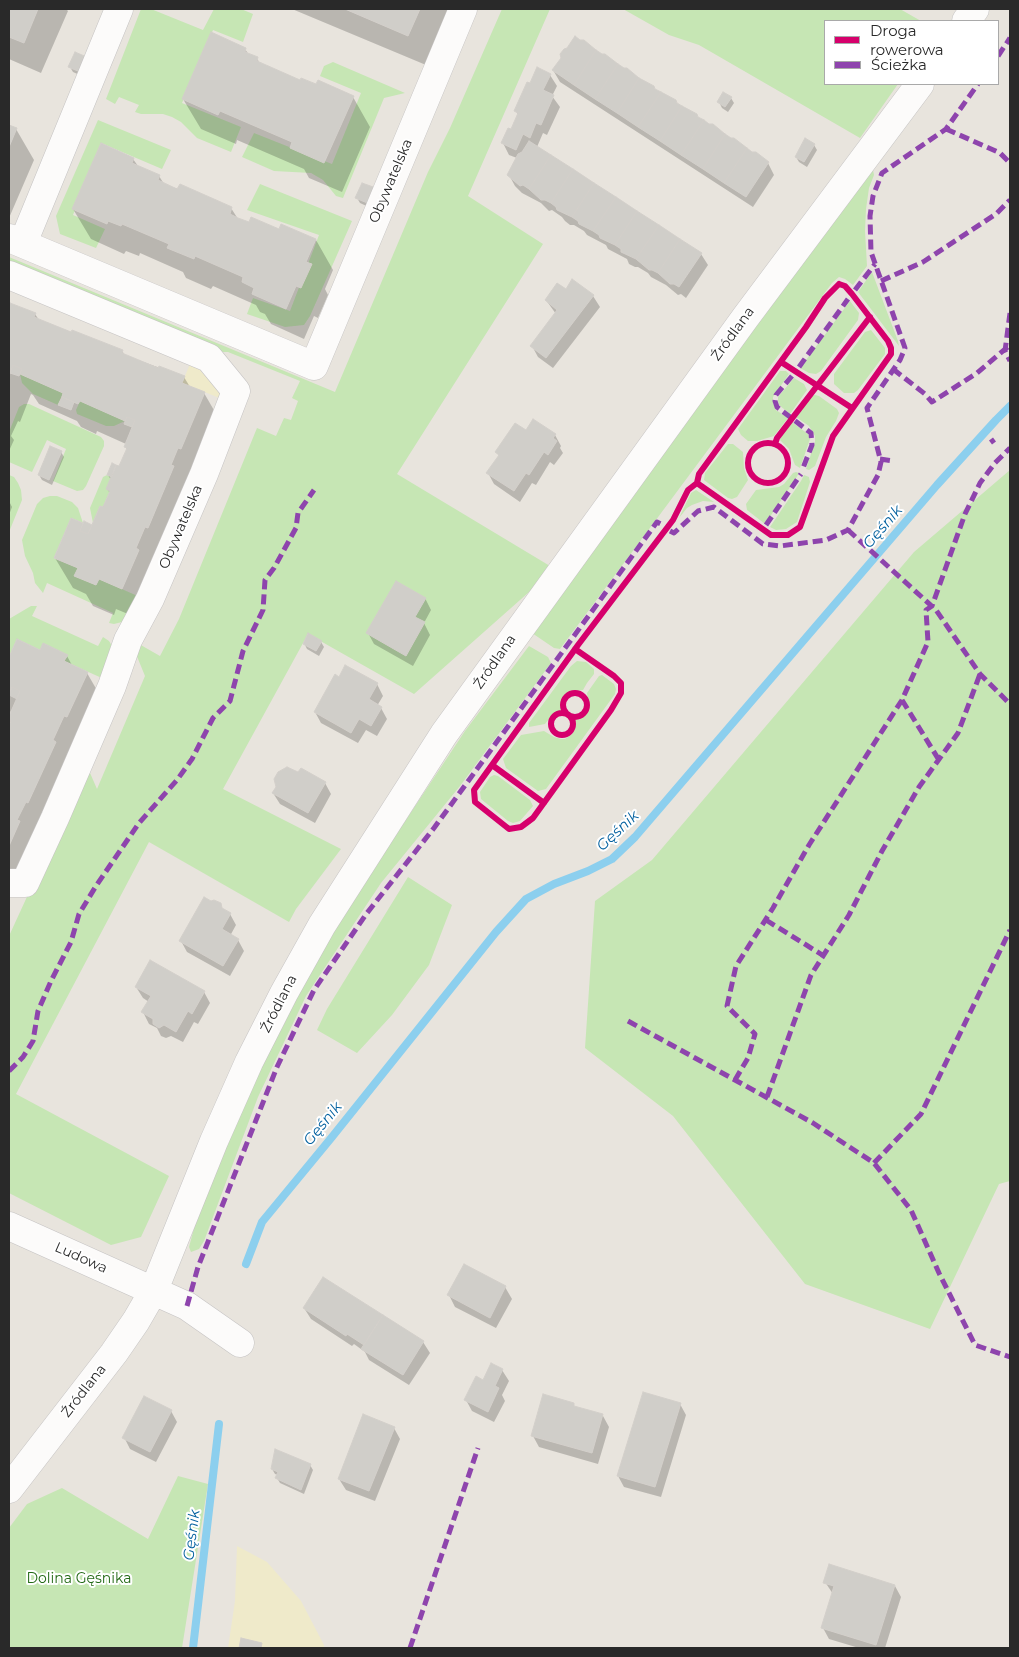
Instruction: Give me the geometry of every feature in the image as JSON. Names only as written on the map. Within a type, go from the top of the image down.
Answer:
[{"type":"street","name":"Obywatelska","points":[[119,9],[16,241],[314,366],[463,9]]},
{"type":"street","points":[[967,20],[975,9]]},
{"type":"street","name":"Źródlana","points":[[9,1489],[114,1353],[154,1290],[214,1141],[249,1062],[284,993],[322,925],[445,732],[745,318],[919,85]]},
{"type":"street","name":"Obywatelska","points":[[9,275],[209,358],[236,391],[204,474],[154,590],[128,640],[112,686],[56,818],[25,883],[9,883]]},
{"type":"street","name":"Ludowa","points":[[9,1226],[154,1290]]},
{"type":"street","points":[[154,1290],[187,1306],[240,1343]]},
{"type":"green space","points":[[141,9],[151,9],[203,30],[214,9],[241,9],[253,14],[243,42],[213,30],[182,103],[241,127],[231,152],[197,138],[181,122],[172,117],[163,114],[141,114],[135,112],[139,105],[119,97],[115,104],[106,99]]},
{"type":"green space","points":[[502,9],[550,9],[468,196],[543,244],[397,474],[555,569],[414,694],[308,634],[223,789],[341,849],[296,909],[289,922],[149,842],[16,1094],[169,1176],[141,1237],[111,1245],[9,1193],[9,936],[87,766],[97,789],[145,676],[136,654],[139,644],[160,656],[179,619],[257,428],[276,436],[284,418],[291,420],[298,401],[292,398],[300,381],[228,352],[223,352],[9,263],[9,257],[335,392],[428,172],[450,128]]},
{"type":"green space","points":[[623,9],[900,9],[919,20],[824,20],[824,85],[897,85],[860,138],[699,45],[669,35]]},
{"type":"green space","points":[[333,62],[405,93],[384,98],[343,198],[336,196],[323,180],[311,173],[274,171],[242,157],[254,133],[332,164],[361,93],[320,76],[324,66]]},
{"type":"green space","points":[[98,120],[171,150],[162,169],[101,143],[73,215],[105,229],[96,248],[60,234],[56,216]]},
{"type":"green space","points":[[873,170],[874,175],[869,188],[866,209],[867,266],[853,285],[839,277],[832,283],[560,649],[554,648],[532,633],[622,502]]},
{"type":"green space","points":[[260,184],[352,221],[310,316],[304,325],[285,327],[247,314],[253,298],[290,311],[319,235],[247,210]]},
{"type":"green space","points":[[872,272],[898,341],[899,346],[858,292]]},
{"type":"green space","points":[[850,301],[859,313],[858,320],[821,371],[816,374],[809,373],[800,368]]},
{"type":"green space","points":[[871,330],[885,348],[885,354],[858,390],[854,393],[844,393],[834,384],[834,374],[865,332]]},
{"type":"green space","points":[[780,371],[786,371],[789,374],[773,397],[773,403],[776,410],[788,418],[774,436],[757,441],[748,441],[741,435],[738,429]]},
{"type":"green space","points":[[20,374],[63,393],[58,405],[33,394],[22,383]]},
{"type":"green space","points":[[794,378],[804,384],[807,390],[790,414],[779,405],[778,397]]},
{"type":"green space","points":[[815,395],[837,409],[839,413],[826,437],[815,466],[809,470],[806,469],[815,442],[815,436],[809,426],[796,417],[811,396]]},
{"type":"green space","points":[[80,401],[125,421],[114,426],[106,426],[77,414],[76,410]]},
{"type":"green space","points":[[29,404],[101,437],[104,441],[104,446],[83,490],[77,491],[53,481],[66,449],[47,440],[32,472],[9,462],[9,432],[19,407]]},
{"type":"green space","points":[[792,422],[808,434],[810,439],[800,468],[795,465],[789,449],[780,440]]},
{"type":"green space","points":[[728,444],[733,444],[743,452],[744,468],[748,480],[737,497],[732,499],[704,480],[705,473]]},
{"type":"green space","points":[[1010,470],[1010,1181],[999,1184],[930,1329],[805,1284],[673,1116],[585,1048],[595,901],[652,860],[914,552]]},
{"type":"green space","points":[[796,472],[799,473],[795,480],[765,524],[747,510],[746,504],[756,490],[779,487]]},
{"type":"green space","points":[[9,475],[14,477],[18,483],[22,500],[9,532]]},
{"type":"green space","points":[[107,475],[112,477],[110,491],[103,507],[100,506],[93,523],[90,508],[103,477]]},
{"type":"green space","points":[[804,475],[809,477],[810,482],[797,522],[786,529],[776,530],[770,527],[801,481]]},
{"type":"green space","points":[[696,490],[714,502],[703,501],[692,505],[679,518],[691,493]]},
{"type":"green space","points":[[57,496],[72,502],[78,508],[83,523],[71,518],[54,558],[78,568],[75,576],[96,585],[99,579],[140,597],[126,621],[114,624],[109,623],[113,613],[47,583],[43,593],[35,583],[33,573],[25,556],[22,540],[37,504],[43,498]]},
{"type":"green space","points":[[31,606],[37,606],[32,616],[98,646],[103,637],[109,641],[112,646],[104,679],[64,661],[67,655],[44,644],[40,650],[17,639],[9,657],[9,619]]},
{"type":"green space","points":[[529,646],[548,657],[551,663],[460,786],[381,883],[306,996],[258,1097],[204,1241],[199,1249],[191,1252],[189,1247],[200,1206],[253,1079],[332,931],[465,731]]},
{"type":"green space","points":[[577,661],[586,662],[594,669],[594,674],[583,690],[569,692],[565,696],[562,703],[563,712],[552,715],[545,724],[529,727],[529,723],[571,666]]},
{"type":"green space","points":[[602,675],[614,684],[615,694],[546,789],[538,791],[506,768],[503,759],[521,735],[544,731],[554,737],[565,739],[572,734],[575,725],[573,718],[587,713],[589,706],[587,693],[599,676]]},
{"type":"green space","points":[[494,775],[530,800],[533,806],[520,821],[513,823],[508,821],[481,799],[480,792],[490,777]]},
{"type":"green space","points":[[408,877],[452,905],[429,965],[392,1015],[357,1053],[317,1030],[327,1009]]},
{"type":"green space","name":"Dolina Gęśnika","points":[[178,1476],[208,1484],[182,1648],[9,1648],[9,1528],[27,1504],[62,1488],[148,1539]]},
{"type":"sand","points":[[190,364],[195,364],[222,395],[222,399],[182,383]]},
{"type":"sand","points":[[237,1546],[267,1562],[301,1601],[324,1648],[228,1648],[235,1601]]},
{"type":"building","points":[[9,9],[38,9],[24,43],[9,37]]},
{"type":"building","points":[[345,9],[420,9],[408,36]]},
{"type":"building","points":[[211,32],[246,48],[245,52],[258,57],[257,61],[300,80],[301,78],[316,84],[318,80],[354,96],[324,163],[290,148],[292,142],[220,111],[218,115],[182,99]]},
{"type":"building","points":[[575,36],[580,40],[584,40],[596,50],[574,85],[552,70],[561,58],[560,54],[567,48]]},
{"type":"building","points":[[596,50],[618,64],[595,99],[574,85]]},
{"type":"building","points":[[75,52],[89,58],[83,73],[68,67]]},
{"type":"building","points":[[618,64],[627,68],[639,78],[617,113],[595,99]]},
{"type":"building","points":[[537,67],[551,74],[543,90],[554,95],[541,125],[536,123],[530,138],[523,134],[516,150],[501,143],[508,128],[511,129],[518,113],[514,111],[527,82],[530,83]]},
{"type":"building","points":[[639,78],[661,92],[638,127],[617,113]]},
{"type":"building","points":[[661,92],[676,100],[682,106],[660,141],[638,127]]},
{"type":"building","points":[[723,92],[732,97],[725,107],[717,102]]},
{"type":"building","points":[[682,106],[704,120],[681,155],[660,141]]},
{"type":"building","points":[[704,120],[709,124],[713,124],[725,134],[703,169],[681,155]]},
{"type":"building","points":[[9,125],[17,128],[9,147]]},
{"type":"building","points":[[725,134],[747,148],[724,183],[703,169]]},
{"type":"building","points":[[805,138],[815,144],[804,162],[795,157]]},
{"type":"building","points":[[529,141],[551,155],[529,189],[523,185],[520,186],[507,175],[518,154],[522,152]]},
{"type":"building","points":[[101,143],[134,158],[132,163],[160,175],[158,180],[177,189],[180,184],[232,207],[230,214],[238,218],[249,222],[251,217],[279,229],[281,224],[316,239],[306,262],[312,264],[301,288],[296,286],[286,309],[252,294],[254,288],[242,282],[243,277],[195,256],[194,259],[167,248],[169,244],[122,224],[121,226],[108,221],[107,224],[72,209]]},
{"type":"building","points":[[747,148],[769,162],[746,197],[724,183]]},
{"type":"building","points":[[551,155],[573,169],[551,203],[541,200],[529,189]]},
{"type":"building","points":[[573,169],[594,183],[572,217],[557,210],[551,203]]},
{"type":"building","points":[[362,183],[376,188],[370,204],[355,198]]},
{"type":"building","points":[[594,183],[616,197],[593,231],[579,224],[572,217]]},
{"type":"building","points":[[616,197],[637,211],[615,245],[600,238],[593,231]]},
{"type":"building","points":[[637,211],[659,225],[636,259],[621,252],[621,249],[615,245]]},
{"type":"building","points":[[659,225],[680,239],[658,273],[649,270],[636,259]]},
{"type":"building","points":[[680,239],[702,253],[679,287],[670,284],[658,273]]},
{"type":"building","points":[[572,279],[594,295],[546,358],[530,346],[557,310],[545,300],[557,283],[566,289]]},
{"type":"building","points":[[10,303],[36,313],[34,317],[123,350],[122,353],[158,368],[159,366],[185,376],[182,383],[205,392],[181,449],[178,448],[171,465],[174,466],[148,528],[145,527],[136,548],[139,550],[122,589],[99,579],[96,585],[74,576],[78,568],[54,558],[71,518],[83,523],[80,531],[88,534],[100,506],[103,507],[110,491],[106,489],[116,465],[119,466],[127,448],[124,447],[135,420],[127,417],[125,421],[80,401],[78,404],[62,397],[63,393],[20,374],[22,369],[13,365],[9,376]]},
{"type":"building","points":[[13,365],[22,369],[19,376],[10,373]]},
{"type":"building","points":[[62,397],[74,402],[71,410],[58,405]]},
{"type":"building","points":[[127,417],[135,420],[132,427],[124,424]]},
{"type":"building","points":[[533,419],[556,434],[553,438],[557,441],[548,455],[544,452],[529,475],[526,473],[514,491],[486,473],[499,455],[495,452],[515,423],[526,430]]},
{"type":"building","points":[[50,446],[62,451],[49,480],[38,475]]},
{"type":"building","points":[[112,463],[116,465],[112,477],[107,475]]},
{"type":"building","points":[[84,521],[92,525],[88,534],[80,531]]},
{"type":"building","points":[[396,581],[426,598],[415,617],[425,622],[406,656],[366,633]]},
{"type":"building","points":[[308,633],[322,641],[316,651],[303,644]]},
{"type":"building","points":[[17,639],[40,650],[43,643],[68,655],[64,661],[88,672],[67,717],[64,716],[53,740],[56,742],[28,803],[26,802],[17,820],[20,821],[9,846],[9,725],[11,721],[9,716],[20,691],[12,687],[9,694],[9,657]]},
{"type":"building","points":[[345,665],[378,683],[369,699],[382,707],[371,726],[359,719],[351,733],[314,712],[335,674],[339,677]]},
{"type":"building","points":[[12,687],[20,691],[17,699],[9,695]]},
{"type":"building","points":[[287,767],[298,772],[301,768],[326,782],[308,813],[272,793],[276,787],[274,779],[278,772]]},
{"type":"building","points":[[204,897],[221,903],[222,908],[231,913],[222,929],[239,939],[223,966],[179,941]]},
{"type":"building","points":[[150,960],[205,991],[192,1014],[188,1011],[176,1032],[164,1025],[159,1028],[153,1024],[153,1019],[141,1012],[151,996],[135,987]]},
{"type":"building","points":[[464,1264],[506,1286],[490,1318],[447,1295]]},
{"type":"building","points":[[323,1277],[383,1315],[364,1345],[347,1334],[346,1336],[303,1308]]},
{"type":"building","points":[[383,1315],[424,1341],[403,1375],[361,1349]]},
{"type":"building","points":[[491,1363],[503,1369],[495,1386],[499,1388],[488,1412],[464,1400],[476,1376],[483,1380]]},
{"type":"building","points":[[643,1392],[681,1403],[655,1487],[617,1476]]},
{"type":"building","points":[[543,1394],[574,1403],[574,1406],[603,1414],[592,1453],[531,1436]]},
{"type":"building","points":[[144,1396],[172,1410],[150,1452],[122,1438]]},
{"type":"building","points":[[363,1414],[395,1427],[369,1491],[338,1479]]},
{"type":"building","points":[[275,1449],[311,1464],[301,1490],[275,1478],[278,1472],[271,1469]]},
{"type":"building","points":[[829,1564],[895,1585],[876,1645],[821,1628],[834,1586],[823,1583]]},
{"type":"building","points":[[241,1638],[262,1643],[261,1648],[239,1648]]},
{"type":"waterway","name":"Gęśnik","points":[[246,1264],[262,1222],[496,932],[526,899],[554,884],[588,871],[612,859],[635,837],[937,485],[1010,406]]},
{"type":"waterway","name":"Gęśnik","points":[[193,1648],[219,1424]]},
{"type":"marked path","points":[[999,54],[1010,38]]},
{"type":"marked path","points":[[670,531],[674,533],[698,511],[714,507],[763,544],[780,546],[826,540],[848,530],[878,475],[881,462],[867,408],[900,360],[905,348],[871,252],[870,216],[873,196],[882,173],[946,129],[977,85]]},
{"type":"marked path","points":[[946,129],[1000,153],[1010,163]]},
{"type":"marked path","points":[[881,281],[923,262],[996,214],[1010,200]]},
{"type":"marked path","points":[[855,290],[875,264]]},
{"type":"marked path","points":[[799,367],[848,299]]},
{"type":"marked path","points":[[1010,313],[1005,351],[1010,361]]},
{"type":"marked path","points":[[893,369],[925,394],[932,402],[977,373],[1010,345]]},
{"type":"marked path","points":[[792,376],[776,395],[775,401],[777,407],[811,433],[812,445],[803,468]]},
{"type":"marked path","points":[[991,439],[994,443]]},
{"type":"marked path","points":[[735,1080],[748,1058],[755,1034],[727,1006],[736,966],[773,908],[809,845],[902,700],[928,642],[926,610],[932,606],[965,514],[980,483],[995,463],[1010,448]]},
{"type":"marked path","points":[[880,459],[894,461]]},
{"type":"marked path","points":[[766,525],[801,474]]},
{"type":"marked path","points":[[9,1071],[23,1057],[33,1041],[38,1011],[71,942],[79,914],[139,823],[177,780],[192,759],[213,718],[230,701],[243,651],[263,610],[265,580],[274,568],[296,528],[298,513],[314,490]]},
{"type":"marked path","points":[[187,1306],[198,1267],[277,1067],[314,990],[367,913],[434,828],[657,522],[661,524]]},
{"type":"marked path","points":[[848,530],[936,610],[980,674],[1010,704]]},
{"type":"marked path","points":[[767,1097],[811,975],[849,915],[882,851],[919,787],[958,733],[980,674]]},
{"type":"marked path","points":[[902,700],[939,760]]},
{"type":"marked path","points":[[766,920],[824,956]]},
{"type":"marked path","points":[[874,1163],[921,1114],[1010,930]]},
{"type":"marked path","points":[[628,1021],[813,1123],[874,1163],[911,1210],[939,1273],[975,1345],[1010,1357]]},
{"type":"marked path","points":[[410,1648],[478,1448]]},
{"type":"cycle path","points":[[839,284],[845,286],[852,294],[888,341],[891,354],[833,436],[800,527],[788,535],[771,535],[697,483],[699,474],[825,298],[839,284]]},
{"type":"cycle path","points":[[775,444],[777,438],[870,317]]},
{"type":"cycle path","points":[[781,362],[852,408]]},
{"type":"cycle path","points":[[772,443],[779,446],[785,452],[788,463],[787,471],[779,480],[772,483],[764,483],[757,480],[749,471],[748,459],[751,452],[760,444],[772,443]]},
{"type":"cycle path","points":[[575,649],[614,676],[621,683],[621,693],[611,710],[533,818],[521,827],[509,829],[475,802],[474,790],[578,645],[673,520],[688,490],[697,483]]},
{"type":"cycle path","points":[[575,693],[580,694],[586,700],[587,705],[586,710],[580,716],[575,717],[570,716],[564,710],[563,705],[564,700],[570,694],[575,693]]},
{"type":"cycle path","points":[[562,713],[570,716],[573,724],[570,732],[562,735],[554,732],[551,724],[554,716],[562,713]]},
{"type":"cycle path","points":[[492,765],[544,803]]}]
